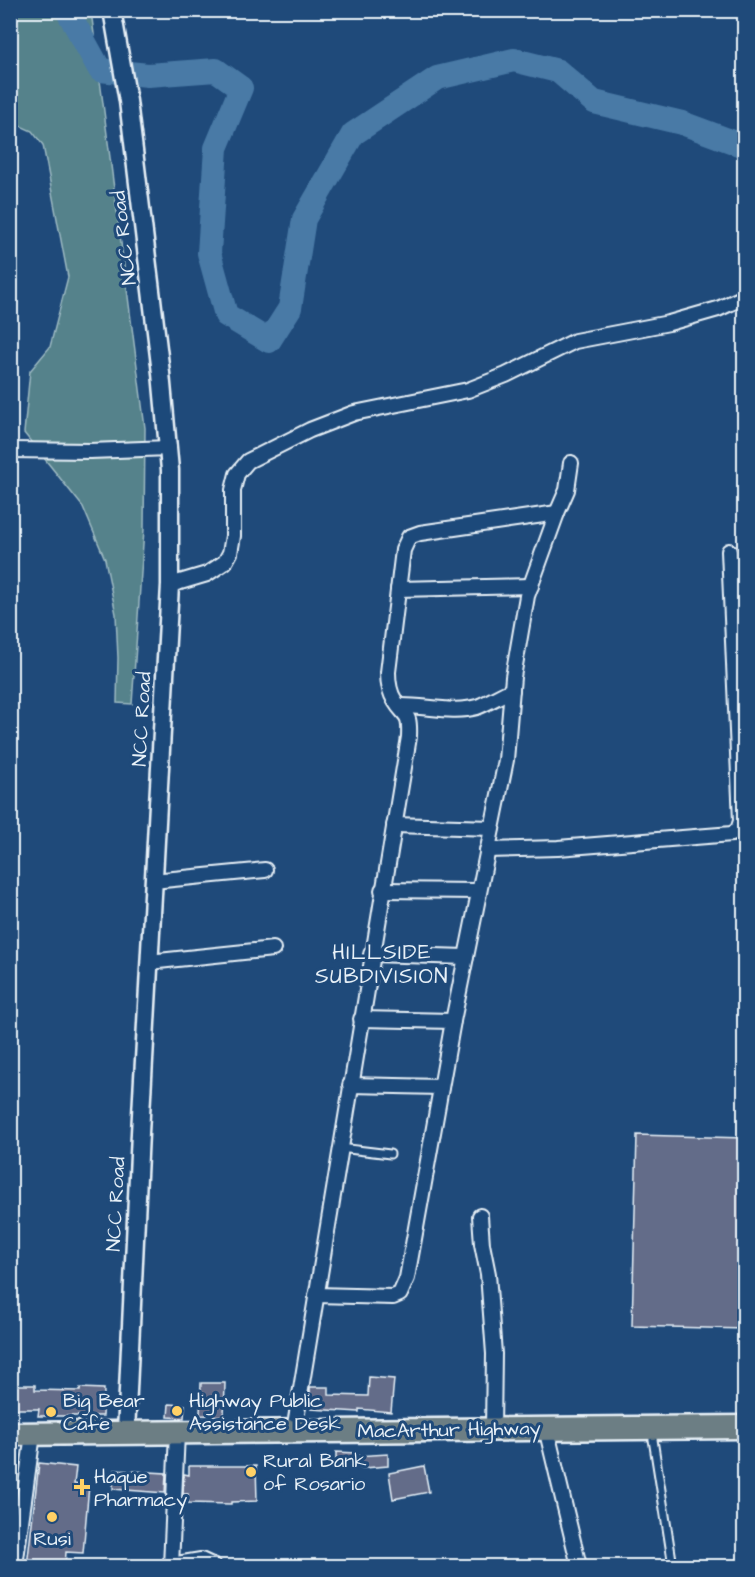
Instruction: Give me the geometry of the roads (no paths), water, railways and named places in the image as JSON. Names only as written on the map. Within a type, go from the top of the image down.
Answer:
[{"type":"highway","name":"MacArthur Highway","points":[[10,1434],[744,1427]]},
{"type":"street","name":"NCC Road","points":[[113,16],[128,101],[168,448],[170,585],[126,1433]]},
{"type":"street","points":[[170,585],[207,574],[225,562],[230,553],[233,536],[233,490],[237,474],[248,461],[310,430],[354,413],[468,390],[506,375],[575,341],[669,323],[718,309],[744,297]]},
{"type":"street","points":[[10,450],[90,451],[168,448]]},
{"type":"street","points":[[316,1295],[387,1298],[400,1294],[404,1288],[478,891],[506,760],[512,690],[522,619],[531,586],[567,490],[571,463]]},
{"type":"street","points":[[294,1431],[371,954],[403,777],[408,717],[394,700],[388,685],[388,672],[404,550],[409,537],[437,529],[557,513]]},
{"type":"street","points":[[487,850],[558,848],[732,834],[738,830],[741,820],[740,675],[729,550]]},
{"type":"street","points":[[398,589],[531,586]]},
{"type":"street","points":[[399,706],[454,710],[477,707],[512,690]]},
{"type":"street","points":[[394,825],[492,828]]},
{"type":"street","points":[[153,881],[265,870]]},
{"type":"street","points":[[382,890],[478,891]]},
{"type":"street","points":[[149,962],[273,949]]},
{"type":"street","points":[[371,954],[466,957]]},
{"type":"street","points":[[361,1019],[453,1021]]},
{"type":"street","points":[[350,1085],[441,1087]]},
{"type":"street","points":[[480,1216],[488,1274],[490,1325],[494,1354],[493,1429]]},
{"type":"street","points":[[546,1428],[579,1566]]},
{"type":"street","points":[[177,1432],[171,1565],[201,1560],[214,1566]]},
{"type":"street","points":[[15,1566],[33,1434]]},
{"type":"lane","points":[[340,1148],[390,1154]]},
{"type":"lane","points":[[651,1427],[673,1566]]},
{"type":"waterway","points":[[67,10],[100,70],[148,75],[216,70],[241,88],[216,148],[209,253],[226,315],[269,341],[290,308],[304,219],[353,134],[437,78],[514,60],[558,71],[594,102],[682,123],[744,146]]},
{"type":"place","name":"Highway Public Assistance Desk","points":[[177,1411]]},
{"type":"place","name":"Big Bear Cafe","points":[[51,1412]]},
{"type":"place","name":"Rural Bank of Rosario","points":[[251,1472]]},
{"type":"place","name":"Haque Pharmacy","points":[[82,1487]]},
{"type":"place","name":"Rusi","points":[[52,1517]]},
{"type":"district","name":"HILLSIDE SUBDIVISION","points":[[382,964]]}]
